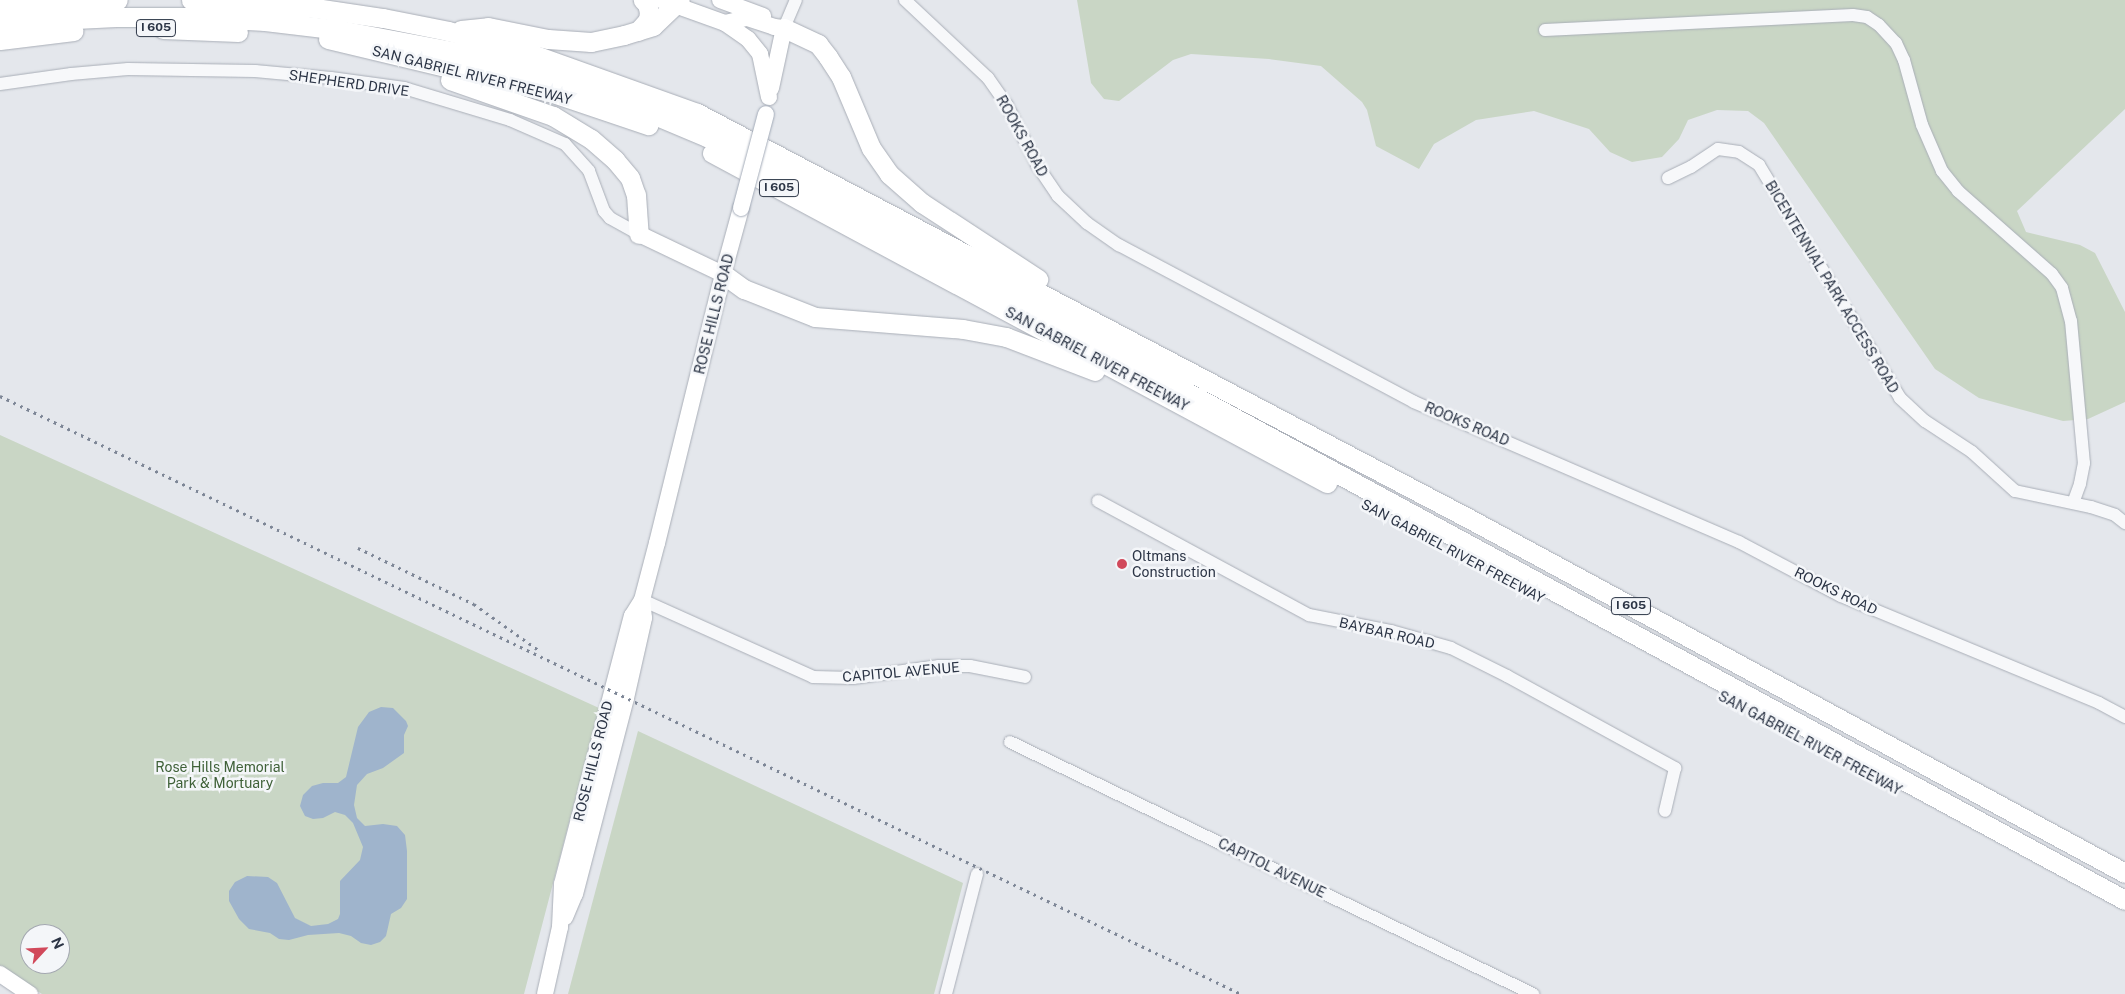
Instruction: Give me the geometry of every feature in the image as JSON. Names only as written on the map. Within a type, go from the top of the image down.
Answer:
[{"type":"highway","points":[[0,8],[118,0]]},
{"type":"highway","name":"I 605","points":[[191,0],[315,8],[383,18],[448,31],[539,56],[697,113],[1466,517],[2125,873]]},
{"type":"highway","points":[[638,31],[648,20],[649,12],[643,0]]},
{"type":"highway","points":[[448,31],[488,27],[548,39],[591,42],[653,26],[673,2]]},
{"type":"highway","points":[[0,20],[62,14],[138,11],[223,13],[298,19],[374,29],[483,51],[519,61],[539,56]]},
{"type":"highway","points":[[0,26],[35,21],[116,17],[195,17],[333,29],[416,42],[471,55],[559,79],[652,114],[707,137],[825,196],[1220,409],[1392,505],[2125,900]]},
{"type":"highway","name":"SAN GABRIEL RIVER FREEWAY","points":[[0,40],[68,31],[140,28],[313,36],[547,91],[680,136],[2125,912]]},
{"type":"highway","points":[[784,28],[818,44],[828,57],[841,77],[871,148],[889,174],[922,203],[1135,343]]},
{"type":"highway","points":[[313,36],[554,116],[584,135],[615,160],[630,178],[638,203],[639,234]]},
{"type":"highway","points":[[994,268],[1010,289],[1460,526],[2125,886]]},
{"type":"highway","points":[[723,274],[744,289],[816,317],[963,329],[1006,337],[1059,356],[1214,422]]},
{"type":"main road","points":[[720,0],[749,9],[784,28]]},
{"type":"main road","points":[[673,2],[725,23],[748,38],[760,54],[770,97]]},
{"type":"main road","points":[[725,23],[747,18],[774,27],[784,28]]},
{"type":"main road","name":"ROSE HILLS ROAD","points":[[545,994],[560,926],[562,884],[632,616],[642,600],[688,422],[723,274],[766,114],[784,28]]},
{"type":"main road","name":"SHEPHERD DRIVE","points":[[639,234],[723,274]]},
{"type":"main road","points":[[0,974],[30,994]]},
{"type":"street","points":[[784,28],[796,0]]},
{"type":"street","name":"ROOKS ROAD","points":[[905,0],[988,78],[1007,104],[1036,165],[1058,196],[1087,223],[1119,244],[1414,402],[1739,542],[1841,596],[2099,703],[2125,717]]},
{"type":"street","points":[[1545,30],[1852,14],[1867,17],[1879,25],[1896,43],[1904,60],[1922,125],[1942,171],[1958,191],[2052,274],[2062,288],[2071,321],[2084,463],[2080,484],[2073,503]]},
{"type":"street","name":"SHEPHERD DRIVE","points":[[0,84],[72,74],[128,69],[255,71],[331,78],[404,88],[510,120],[565,144],[589,171],[604,211],[610,218],[639,234]]},
{"type":"street","name":"BICENTENNIAL PARK ACCESS ROAD","points":[[1668,178],[1691,167],[1718,149],[1739,152],[1759,165],[1900,398],[1925,421],[1972,452],[2015,491],[2073,503],[2115,516],[2125,523]]},
{"type":"street","name":"BAYBAR ROAD","points":[[1098,501],[1309,615],[1391,632],[1451,648],[1508,676],[1675,768],[1665,811]]},
{"type":"street","name":"CAPITOL AVENUE","points":[[642,600],[814,677],[853,678],[940,666],[970,666],[1025,677]]},
{"type":"street","name":"CAPITOL AVENUE","points":[[1010,742],[1533,994]]},
{"type":"street","points":[[946,994],[977,874]]},
{"type":"green space","points":[[1077,0],[2125,0],[2125,109],[2017,211],[2026,232],[2080,245],[2095,253],[2125,312],[2125,402],[2088,419],[2063,421],[1979,398],[1935,369],[1764,123],[1748,111],[1717,110],[1688,120],[1679,139],[1662,157],[1632,162],[1610,152],[1589,129],[1534,111],[1476,120],[1434,144],[1419,169],[1376,146],[1367,110],[1362,102],[1321,66],[1269,59],[1191,54],[1173,60],[1119,101],[1104,99],[1091,83]]},
{"type":"green space","name":"Rose Hills Memorial Park & Mortuary","points":[[0,435],[599,708],[524,994],[42,994],[0,967]]},
{"type":"green space","points":[[638,731],[963,883],[934,994],[568,994]]},
{"type":"water","points":[[381,707],[393,708],[406,721],[408,726],[404,735],[404,753],[383,768],[367,774],[357,785],[354,805],[357,818],[365,826],[383,824],[397,826],[405,835],[407,899],[401,908],[391,914],[386,936],[380,942],[371,945],[361,943],[351,936],[339,933],[308,935],[289,940],[279,939],[270,933],[249,929],[239,919],[229,901],[229,891],[235,882],[247,876],[268,877],[277,883],[295,918],[311,926],[328,924],[338,919],[340,914],[340,881],[360,860],[363,847],[353,823],[345,815],[335,812],[323,818],[313,819],[305,816],[300,806],[303,795],[312,786],[323,783],[338,783],[346,777],[358,727],[369,712]]},
{"type":"railway","points":[[0,396],[1241,994]]},
{"type":"railway","points":[[358,548],[474,604],[540,651]]},
{"type":"place","name":"Oltmans Construction","points":[[1122,564]]}]
